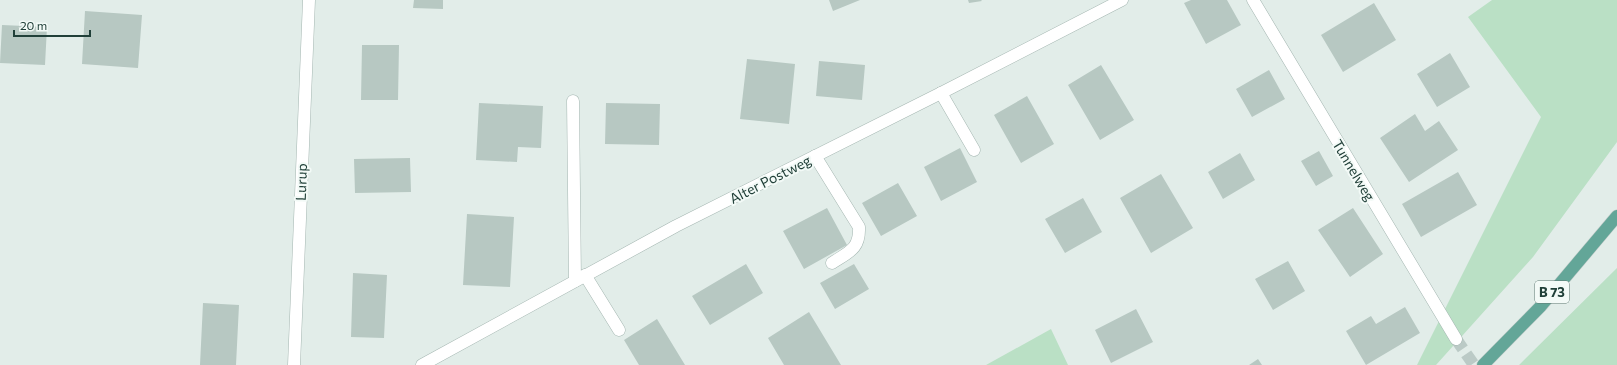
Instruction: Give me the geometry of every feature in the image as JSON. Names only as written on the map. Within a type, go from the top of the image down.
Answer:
[{"type":"main road","name":"B 73","points":[[1483,365],[1541,306],[1617,216]]},
{"type":"street","name":"Lurup","points":[[294,365],[309,0]]},
{"type":"street","name":"Alter Postweg","points":[[422,365],[676,226],[1122,0]]},
{"type":"street","name":"Tunnelweg","points":[[1253,0],[1456,338]]},
{"type":"street","points":[[941,93],[974,150]]},
{"type":"street","points":[[573,101],[580,278],[619,330]]},
{"type":"street","points":[[815,156],[859,227],[859,238],[854,249],[832,263]]},
{"type":"green space","points":[[1492,0],[1617,0],[1617,142],[1533,257],[1436,365],[1417,365],[1541,117],[1468,17]]},
{"type":"green space","points":[[1617,268],[1617,365],[1519,365]]},
{"type":"green space","points":[[1051,329],[1068,365],[986,365]]},
{"type":"building","points":[[414,0],[443,0],[443,9],[413,8]]},
{"type":"building","points":[[829,0],[860,0],[833,11]]},
{"type":"building","points":[[968,0],[981,0],[982,1],[969,3]]},
{"type":"building","points":[[1191,0],[1227,0],[1241,25],[1206,44],[1184,3]]},
{"type":"building","points":[[1374,3],[1396,40],[1343,72],[1321,35]]},
{"type":"building","points":[[85,11],[142,15],[138,68],[82,64]]},
{"type":"building","points":[[2,25],[47,27],[45,65],[0,63]]},
{"type":"building","points":[[362,45],[399,45],[398,100],[361,100]]},
{"type":"building","points":[[1450,53],[1470,87],[1437,107],[1417,74]]},
{"type":"building","points":[[747,59],[795,64],[789,124],[740,119]]},
{"type":"building","points":[[819,61],[865,65],[862,100],[816,96]]},
{"type":"building","points":[[1101,65],[1134,120],[1100,140],[1068,85]]},
{"type":"building","points":[[1269,70],[1285,99],[1252,117],[1236,89]]},
{"type":"building","points":[[1027,96],[1054,144],[1021,163],[994,115]]},
{"type":"building","points":[[479,103],[543,106],[541,148],[518,147],[517,162],[476,160]]},
{"type":"building","points":[[606,103],[660,104],[659,145],[605,144]]},
{"type":"building","points":[[1415,114],[1425,131],[1439,121],[1458,150],[1409,182],[1380,138]]},
{"type":"building","points":[[960,148],[977,182],[941,201],[924,167]]},
{"type":"building","points":[[1319,151],[1333,176],[1316,186],[1301,161]]},
{"type":"building","points":[[1240,153],[1255,180],[1223,199],[1208,172]]},
{"type":"building","points":[[410,158],[411,192],[355,193],[354,159]]},
{"type":"building","points":[[1458,172],[1477,205],[1421,237],[1402,204]]},
{"type":"building","points":[[1161,174],[1193,228],[1151,253],[1120,198]]},
{"type":"building","points":[[898,183],[917,216],[881,236],[862,203]]},
{"type":"building","points":[[1083,198],[1102,232],[1065,253],[1045,219]]},
{"type":"building","points":[[827,208],[847,245],[804,269],[783,231]]},
{"type":"building","points":[[1353,208],[1383,254],[1350,277],[1318,230]]},
{"type":"building","points":[[467,214],[514,217],[510,287],[463,285]]},
{"type":"building","points":[[1288,261],[1305,291],[1273,310],[1255,279]]},
{"type":"building","points":[[746,264],[763,293],[710,325],[692,296]]},
{"type":"building","points":[[854,264],[869,289],[835,309],[820,283]]},
{"type":"building","points":[[353,273],[387,275],[384,338],[351,337]]},
{"type":"building","points":[[203,303],[239,305],[236,365],[200,365]]},
{"type":"building","points":[[1405,307],[1420,333],[1366,365],[1346,331],[1371,316],[1376,324]]},
{"type":"building","points":[[1136,309],[1153,342],[1111,363],[1095,330]]},
{"type":"building","points":[[809,312],[841,365],[784,365],[768,338]]},
{"type":"building","points":[[657,319],[685,365],[639,365],[624,340]]},
{"type":"building","points":[[1258,359],[1262,365],[1249,365]]},
{"type":"tunnel","points":[[1456,339],[1474,365]]}]
